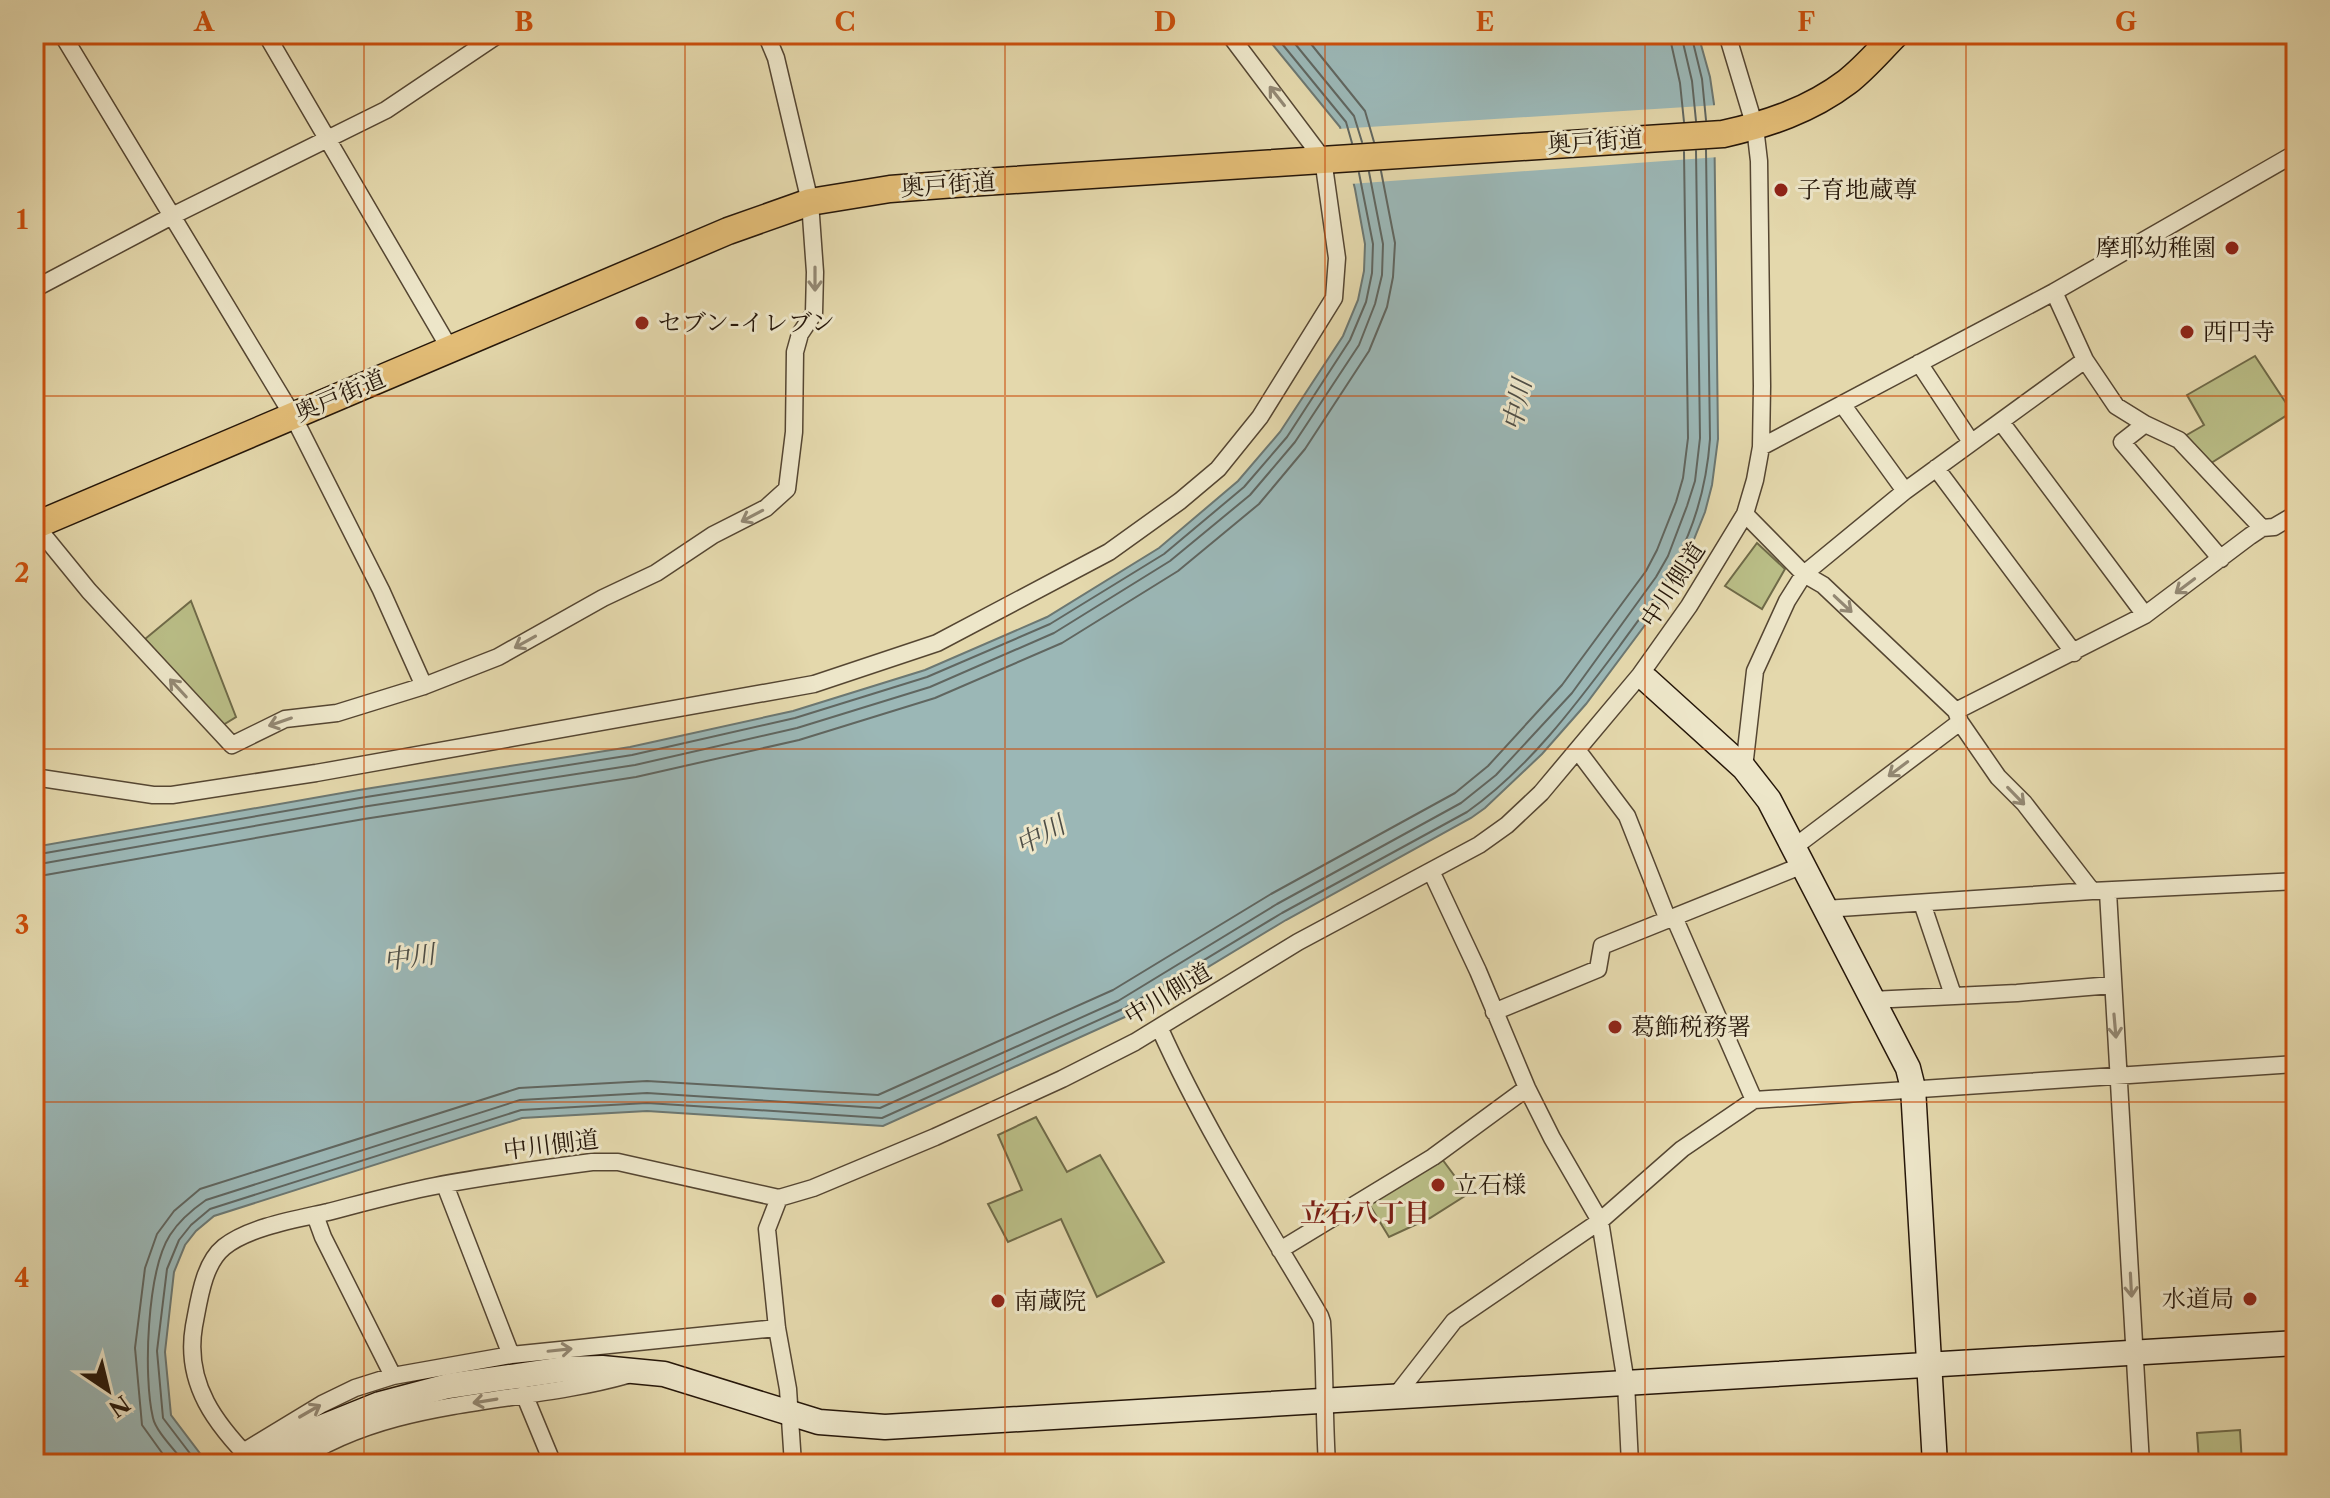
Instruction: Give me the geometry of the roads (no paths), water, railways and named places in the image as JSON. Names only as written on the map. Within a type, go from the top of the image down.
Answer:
[{"type":"main road","name":"奥戸街道","points":[[35,526],[728,231],[810,202],[890,189],[1723,134],[1795,113],[1861,70],[1896,34]]},
{"type":"street","points":[[62,34],[293,416],[381,590],[424,686]]},
{"type":"street","points":[[266,34],[450,349]]},
{"type":"street","points":[[34,289],[172,216],[386,110],[499,34]]},
{"type":"street","points":[[35,526],[89,591],[232,745],[285,719],[337,713],[424,686],[498,657],[603,598],[656,573],[713,535],[766,508],[787,489],[794,432],[795,352],[800,334],[814,313],[815,272],[810,202],[776,58],[766,34]]},
{"type":"street","points":[[34,777],[153,795],[207,790],[814,684],[937,643],[1109,552],[1180,501],[1218,469],[1251,427],[1334,298],[1336,249],[1328,159],[1229,34]]},
{"type":"street","name":"中川側道","points":[[252,1460],[227,1436],[211,1411],[195,1375],[191,1346],[206,1275],[216,1255],[224,1247],[258,1230],[315,1215],[445,1185],[592,1162],[618,1162],[779,1198],[813,1188],[922,1143],[1062,1079],[1160,1029],[1298,942],[1479,845],[1507,825],[1541,793],[1643,678],[1745,514],[1755,480],[1761,447],[1762,386],[1759,161],[1755,127],[1727,34]]},
{"type":"street","points":[[1761,447],[2054,292],[2296,153]]},
{"type":"street","points":[[2054,292],[2085,360],[2116,406],[2179,440],[2262,528]]},
{"type":"street","points":[[1744,768],[1755,671],[1787,601],[1804,574],[1905,491],[2085,360]]},
{"type":"street","points":[[1919,363],[1971,442]]},
{"type":"street","points":[[1842,404],[1905,491]]},
{"type":"street","points":[[2001,422],[2145,615]]},
{"type":"street","points":[[2145,424],[2122,442],[2221,559]]},
{"type":"street","points":[[1936,468],[2074,653]]},
{"type":"street","points":[[1745,514],[1804,574],[1823,585],[1958,716],[1998,777],[2100,892],[2119,1075],[2141,1464]]},
{"type":"street","points":[[1494,1012],[1598,969],[1602,946],[1671,918],[1798,857],[1958,716],[2145,615],[2262,528],[2274,527],[2296,514]]},
{"type":"street","points":[[1643,678],[1744,768],[1769,800],[1908,1068],[1913,1088],[1935,1464]]},
{"type":"street","points":[[1578,751],[1627,816],[1754,1100]]},
{"type":"street","points":[[1431,871],[1478,971],[1527,1088],[1600,1221],[1626,1383],[1630,1464]]},
{"type":"street","points":[[1825,909],[2296,881]]},
{"type":"street","points":[[1922,903],[1953,995]]},
{"type":"street","points":[[1871,1000],[2112,985]]},
{"type":"street","points":[[1160,1029],[1181,1077],[1322,1322],[1327,1464]]},
{"type":"street","points":[[1394,1398],[1454,1321],[1600,1221],[1682,1149],[1754,1100],[2296,1064]]},
{"type":"street","points":[[1280,1250],[1433,1157],[1527,1088]]},
{"type":"street","points":[[445,1185],[511,1355]]},
{"type":"street","points":[[779,1198],[767,1229],[777,1328],[791,1414],[793,1464]]},
{"type":"street","points":[[315,1215],[393,1376]]},
{"type":"street","points":[[252,1460],[322,1404],[355,1388],[393,1376],[511,1355],[777,1328]]},
{"type":"street","points":[[252,1460],[380,1404],[448,1386],[565,1369],[644,1370],[819,1422],[885,1427],[2296,1343]]},
{"type":"street","points":[[293,1464],[353,1433],[426,1410],[588,1386],[644,1370]]},
{"type":"street","points":[[524,1394],[553,1464]]},
{"type":"water","name":"中川","points":[[1264,34],[1698,34],[1714,104],[1718,439],[1712,485],[1705,512],[1684,564],[1654,613],[1586,704],[1542,754],[1471,818],[1286,920],[1127,1016],[883,1126],[647,1111],[522,1118],[214,1216],[185,1245],[174,1272],[165,1352],[171,1415],[208,1464],[34,1464],[34,847],[359,790],[630,747],[793,711],[925,670],[1047,617],[1159,548],[1238,481],[1280,432],[1343,336],[1358,300],[1364,271],[1365,244],[1340,127]]},
{"type":"place","name":"子育地蔵尊","points":[[1781,190]]},
{"type":"place","name":"摩耶幼稚園","points":[[2232,248]]},
{"type":"place","name":"セブン-イレブン","points":[[642,323]]},
{"type":"place","name":"西円寺","points":[[2187,332]]},
{"type":"place","name":"葛飾税務署","points":[[1615,1027]]},
{"type":"place","name":"立石様","points":[[1438,1185]]},
{"type":"place","name":"水道局","points":[[2250,1299]]},
{"type":"place","name":"南蔵院","points":[[998,1301]]},
{"type":"district","name":"立石八丁目","points":[[1365,1213]]}]
